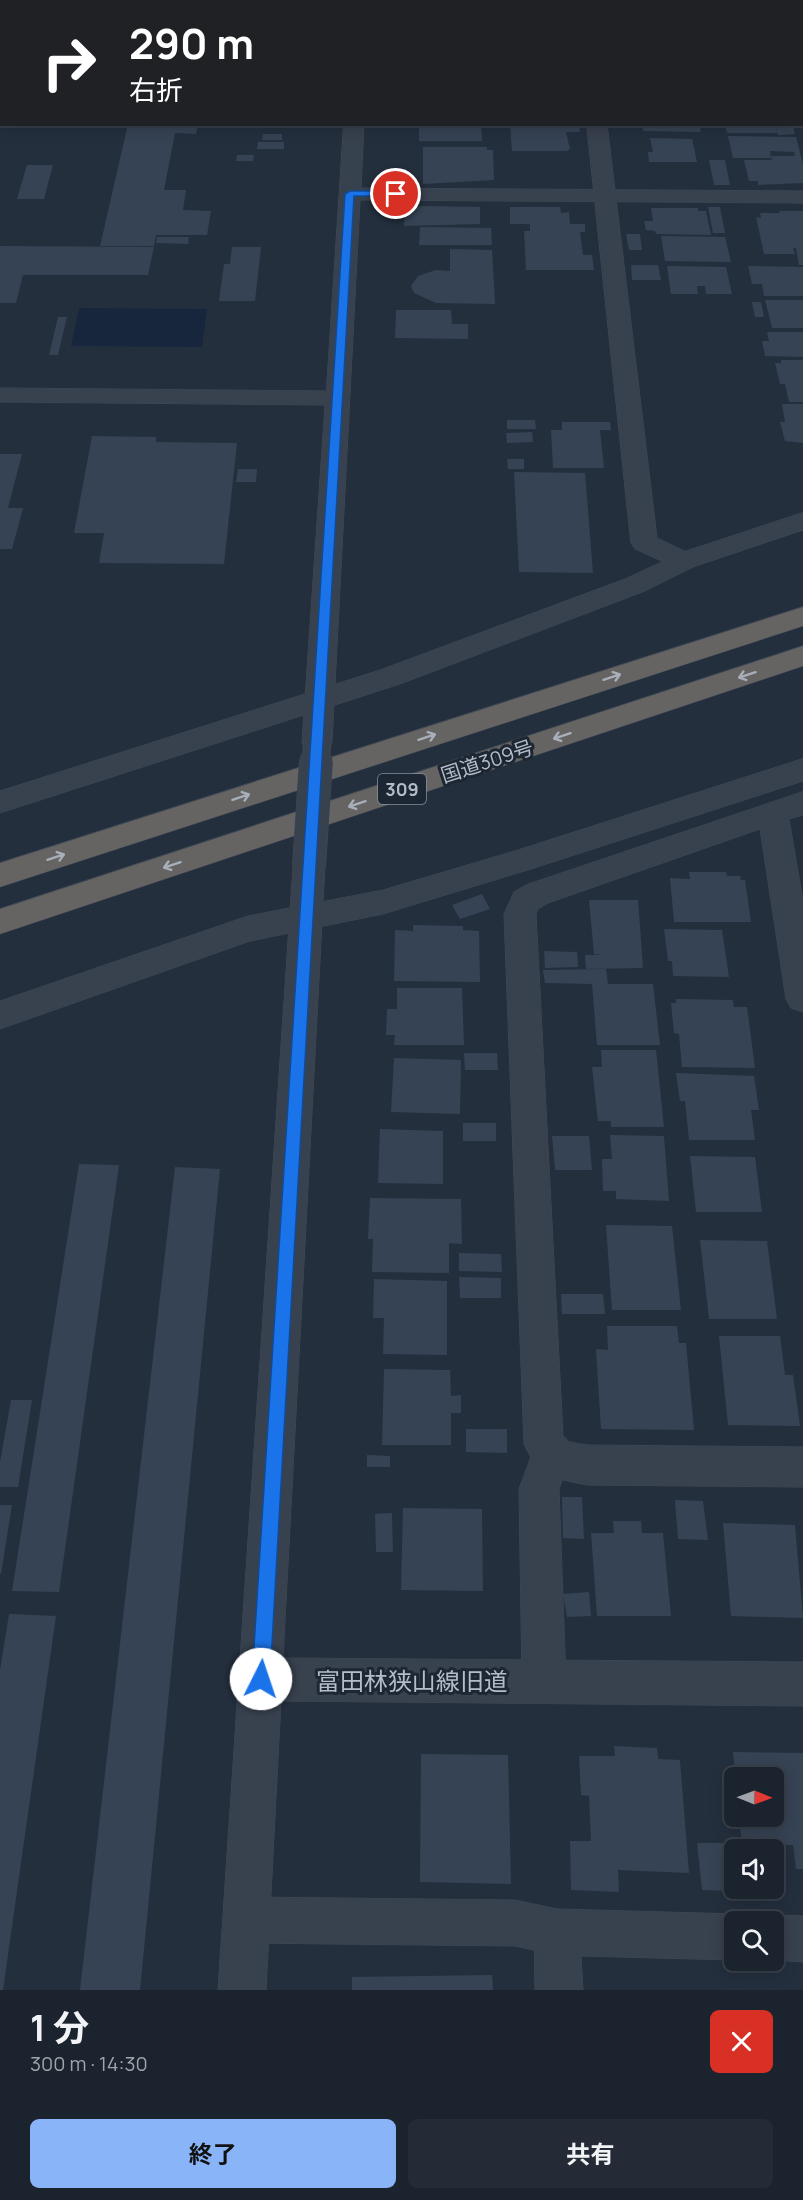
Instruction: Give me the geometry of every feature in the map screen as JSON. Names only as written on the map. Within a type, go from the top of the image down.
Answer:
[{"type":"highway","name":"309","points":[[0,875],[803,616]]},
{"type":"highway","name":"国道309号","points":[[0,922],[803,656]]},
{"type":"street","points":[[242,1990],[354,126]]},
{"type":"street","points":[[597,126],[644,543],[684,561]]},
{"type":"street","points":[[350,194],[803,196]]},
{"type":"street","points":[[0,395],[338,398]]},
{"type":"street","points":[[0,802],[390,677],[635,585],[684,561],[803,521]]},
{"type":"street","points":[[0,1015],[248,929],[382,902],[520,861],[803,770]]},
{"type":"street","points":[[803,999],[788,808],[537,894],[525,901],[520,914],[544,1444],[559,1460],[587,1466],[803,1467]]},
{"type":"street","points":[[544,1682],[539,1490],[552,1452]]},
{"type":"street","name":"富田林狭山線旧道","points":[[261,1679],[803,1684]]},
{"type":"street","points":[[247,1920],[515,1923],[557,1932],[724,1937]]},
{"type":"street","points":[[557,1932],[559,1990]]},
{"type":"street","points":[[784,1938],[803,1939]]},
{"type":"water","points":[[79,308],[207,309],[202,347],[71,346]]},
{"type":"building","points":[[128,126],[198,126],[196,134],[175,133],[164,190],[186,190],[183,210],[211,211],[207,235],[156,235],[154,246],[100,246]]},
{"type":"building","points":[[419,126],[481,126],[482,141],[419,141]]},
{"type":"building","points":[[510,126],[579,126],[580,132],[566,132],[570,149],[567,151],[512,151]]},
{"type":"building","points":[[642,126],[700,126],[701,132],[643,131]]},
{"type":"building","points":[[720,126],[775,126],[777,133],[727,133],[726,128]]},
{"type":"building","points":[[776,126],[793,126],[795,134],[778,135]]},
{"type":"building","points":[[263,134],[282,134],[282,140],[262,140]]},
{"type":"building","points":[[728,136],[796,137],[803,164],[803,183],[758,185],[758,181],[749,181],[744,160],[772,160],[771,156],[795,156],[794,152],[770,151],[771,158],[733,158]]},
{"type":"building","points":[[650,138],[692,139],[697,162],[649,162],[648,152],[653,152]]},
{"type":"building","points":[[258,142],[284,142],[284,149],[257,149]]},
{"type":"building","points":[[423,147],[487,147],[487,150],[493,150],[494,180],[423,184]]},
{"type":"building","points":[[237,155],[254,155],[253,161],[236,161]]},
{"type":"building","points":[[709,160],[725,160],[730,185],[714,185]]},
{"type":"building","points":[[27,165],[53,165],[44,199],[17,199]]},
{"type":"building","points":[[414,206],[480,207],[480,224],[404,226],[405,213],[413,212]]},
{"type":"building","points":[[510,207],[560,207],[561,213],[569,212],[570,224],[585,224],[585,232],[580,232],[583,255],[592,255],[594,270],[526,270],[524,231],[530,231],[530,224],[510,224]]},
{"type":"building","points":[[708,207],[720,207],[725,233],[713,233]]},
{"type":"building","points":[[651,208],[698,208],[698,211],[706,211],[711,235],[656,234],[655,231],[646,230],[644,221],[653,221]]},
{"type":"building","points":[[779,211],[803,211],[803,265],[799,265],[796,248],[793,248],[795,254],[764,254],[756,217],[761,218],[760,213],[780,213]]},
{"type":"building","points":[[420,227],[491,228],[492,245],[419,245]]},
{"type":"building","points":[[626,234],[640,234],[642,250],[629,250]]},
{"type":"building","points":[[661,236],[725,237],[731,262],[665,261]]},
{"type":"building","points":[[157,237],[189,237],[188,244],[156,243]]},
{"type":"building","points":[[0,246],[154,247],[148,275],[23,275],[16,303],[0,303]]},
{"type":"building","points":[[232,247],[261,247],[255,301],[219,301],[224,264],[230,264]]},
{"type":"building","points":[[450,249],[492,250],[495,304],[436,303],[414,293],[411,286],[418,276],[436,270],[450,271]]},
{"type":"building","points":[[631,265],[658,265],[661,280],[632,280]]},
{"type":"building","points":[[667,266],[726,267],[732,294],[706,294],[705,286],[697,286],[698,294],[671,294]]},
{"type":"building","points":[[748,266],[803,267],[803,296],[764,296],[762,284],[752,284]]},
{"type":"building","points":[[765,300],[803,300],[803,328],[772,328]]},
{"type":"building","points":[[752,302],[761,302],[764,317],[755,317]]},
{"type":"building","points":[[396,310],[451,310],[452,324],[468,324],[468,339],[395,338]]},
{"type":"building","points":[[58,317],[67,317],[58,355],[49,355]]},
{"type":"building","points":[[767,332],[803,332],[803,357],[765,356],[762,341],[769,341]]},
{"type":"building","points":[[781,360],[803,360],[803,402],[789,402],[785,384],[780,384],[775,363],[781,363]]},
{"type":"building","points":[[782,404],[803,404],[803,443],[785,441],[780,422],[785,422]]},
{"type":"building","points":[[507,420],[535,420],[536,429],[507,429]]},
{"type":"building","points":[[562,422],[610,422],[611,430],[600,430],[604,468],[553,468],[551,430],[562,430]]},
{"type":"building","points":[[532,432],[533,442],[507,443],[506,433]]},
{"type":"building","points":[[92,436],[156,437],[156,442],[237,443],[224,564],[99,563],[104,533],[74,533]]},
{"type":"building","points":[[0,454],[22,454],[8,508],[23,508],[12,549],[0,549]]},
{"type":"building","points":[[507,459],[524,459],[524,469],[508,469]]},
{"type":"building","points":[[238,469],[257,469],[256,482],[236,482]]},
{"type":"building","points":[[514,472],[585,473],[593,573],[519,572]]},
{"type":"building","points":[[689,872],[726,872],[727,876],[740,876],[741,880],[745,880],[751,922],[674,922],[670,878],[690,879]]},
{"type":"building","points":[[482,894],[490,909],[460,919],[452,905]]},
{"type":"building","points":[[589,900],[638,900],[643,968],[586,969],[585,955],[602,955],[594,954]]},
{"type":"building","points":[[413,925],[463,926],[463,930],[479,931],[480,982],[394,981],[395,930],[413,931]]},
{"type":"building","points":[[664,929],[722,930],[729,977],[673,976],[672,961],[668,961]]},
{"type":"building","points":[[544,951],[577,952],[578,967],[545,968]]},
{"type":"building","points":[[606,969],[608,984],[653,984],[660,1045],[597,1045],[592,984],[545,983],[543,970]]},
{"type":"building","points":[[397,988],[462,988],[464,1045],[394,1045],[395,1035],[386,1035],[387,1009],[397,1009]]},
{"type":"building","points":[[676,999],[733,1000],[734,1007],[747,1007],[755,1068],[682,1067],[679,1034],[674,1033],[671,1003],[676,1003]]},
{"type":"building","points":[[601,1050],[656,1050],[664,1127],[611,1127],[611,1121],[598,1121],[592,1067],[602,1067]]},
{"type":"building","points":[[464,1053],[497,1053],[498,1070],[465,1070]]},
{"type":"building","points":[[394,1058],[461,1060],[460,1114],[391,1112]]},
{"type":"building","points":[[676,1073],[754,1076],[759,1110],[751,1110],[755,1140],[689,1140],[685,1101],[680,1101]]},
{"type":"building","points":[[463,1123],[496,1123],[496,1141],[463,1141]]},
{"type":"building","points":[[380,1129],[443,1131],[443,1184],[378,1183]]},
{"type":"building","points":[[610,1135],[664,1136],[669,1201],[616,1199],[616,1191],[603,1191],[602,1159],[612,1159]]},
{"type":"building","points":[[552,1136],[589,1136],[592,1170],[555,1170]]},
{"type":"building","points":[[690,1156],[755,1157],[762,1212],[696,1212]]},
{"type":"building","points":[[79,1164],[119,1165],[59,1592],[12,1591]]},
{"type":"building","points":[[175,1167],[220,1169],[140,1990],[80,1990]]},
{"type":"building","points":[[370,1198],[461,1199],[462,1244],[449,1243],[449,1273],[372,1272],[373,1239],[368,1239]]},
{"type":"building","points":[[606,1225],[672,1226],[681,1310],[612,1310]]},
{"type":"building","points":[[700,1240],[767,1241],[777,1319],[709,1319]]},
{"type":"building","points":[[459,1253],[501,1254],[502,1272],[459,1271]]},
{"type":"building","points":[[459,1277],[501,1278],[501,1298],[460,1298]]},
{"type":"building","points":[[374,1279],[447,1281],[447,1355],[383,1354],[384,1318],[373,1318]]},
{"type":"building","points":[[561,1294],[603,1294],[605,1314],[562,1314]]},
{"type":"building","points":[[607,1326],[677,1326],[679,1343],[686,1343],[694,1430],[601,1429],[596,1349],[608,1350]]},
{"type":"building","points":[[719,1336],[780,1336],[785,1375],[793,1375],[800,1426],[728,1425]]},
{"type":"building","points":[[384,1369],[450,1370],[451,1396],[461,1395],[461,1413],[451,1413],[451,1445],[382,1445]]},
{"type":"building","points":[[11,1400],[32,1400],[18,1487],[0,1487],[0,1462]]},
{"type":"building","points":[[466,1429],[507,1429],[507,1453],[466,1452]]},
{"type":"building","points":[[367,1455],[390,1456],[390,1467],[367,1467]]},
{"type":"building","points":[[562,1497],[582,1497],[584,1539],[563,1538]]},
{"type":"building","points":[[675,1500],[703,1501],[708,1540],[678,1539]]},
{"type":"building","points":[[0,1505],[12,1505],[1,1574],[0,1573]]},
{"type":"building","points":[[403,1508],[482,1509],[483,1591],[401,1590]]},
{"type":"building","points":[[392,1513],[393,1552],[376,1552],[375,1514]]},
{"type":"building","points":[[613,1521],[641,1521],[642,1533],[663,1533],[671,1616],[597,1616],[591,1533],[614,1533]]},
{"type":"building","points":[[723,1523],[795,1525],[803,1618],[731,1616]]},
{"type":"building","points":[[589,1592],[591,1616],[567,1617],[563,1594]]},
{"type":"building","points":[[9,1614],[56,1616],[3,1990],[0,1990],[0,1670]]},
{"type":"building","points":[[614,1746],[657,1748],[658,1759],[680,1760],[689,1873],[618,1870],[619,1892],[571,1890],[570,1841],[591,1841],[589,1796],[581,1795],[579,1756],[615,1756]]},
{"type":"building","points":[[733,1752],[803,1753],[803,1869],[796,1869],[793,1845],[784,1845],[784,1839],[741,1839],[740,1827],[784,1827],[784,1767],[735,1767]]},
{"type":"building","points":[[421,1754],[508,1755],[511,1884],[420,1882]]},
{"type":"building","points":[[697,1843],[724,1843],[724,1891],[702,1890]]},
{"type":"building","points":[[492,1975],[493,1990],[352,1990],[352,1977]]},
{"type":"route","points":[[261,1679],[350,194],[396,194]]}]
